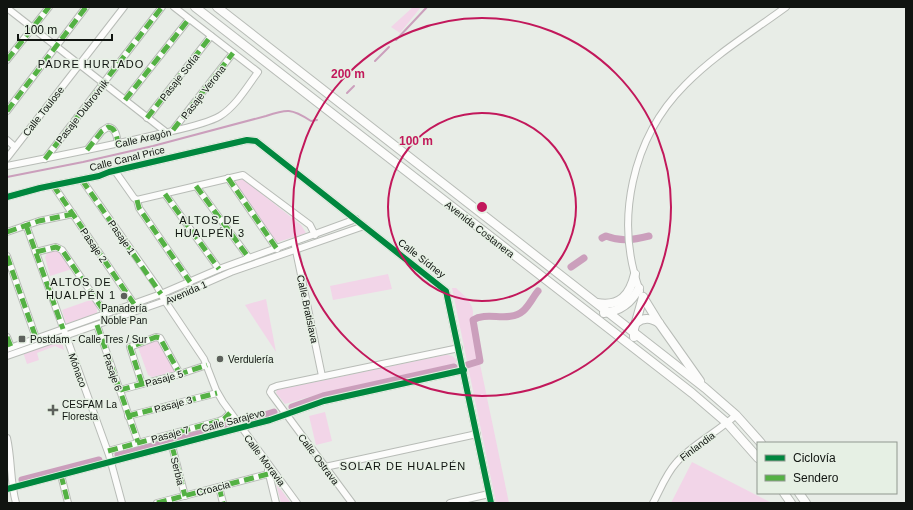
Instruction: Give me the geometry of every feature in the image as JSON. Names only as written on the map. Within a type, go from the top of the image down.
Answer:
[{"type":"main road","name":"Avenida Costanera","points":[[195,7],[705,404],[727,423],[757,457]]},
{"type":"main road","name":"Avenida Costanera","points":[[217,7],[705,388],[736,415],[760,442]]},
{"type":"main road","points":[[595,302],[610,304],[621,300],[629,291],[635,274]]},
{"type":"main road","points":[[586,310],[596,312],[617,310],[626,305],[635,296],[639,288]]},
{"type":"main road","points":[[639,352],[634,342],[634,332],[643,297]]},
{"type":"main road","points":[[643,297],[659,323],[705,388]]},
{"type":"main road","points":[[636,322],[649,319],[659,323]]},
{"type":"main road","points":[[785,494],[791,503]]},
{"type":"main road","points":[[800,494],[806,503]]},
{"type":"street","points":[[7,60],[49,7]]},
{"type":"street","points":[[7,111],[86,7]]},
{"type":"street","name":"Calle Toulose","points":[[7,158],[124,7]]},
{"type":"street","name":"Pasaje Dubrovnik","points":[[45,159],[162,7]]},
{"type":"street","points":[[174,7],[233,53]]},
{"type":"street","points":[[643,297],[635,274],[629,242],[628,218],[636,168],[651,131],[670,102],[691,79],[709,63],[786,7]]},
{"type":"street","points":[[9,9],[166,132]]},
{"type":"street","points":[[126,100],[189,19]]},
{"type":"street","name":"Pasaje Sofía","points":[[147,118],[211,36]]},
{"type":"street","name":"Calle Aragón","points":[[7,166],[118,144],[211,120],[221,115],[233,105],[258,72],[233,53]]},
{"type":"street","name":"Pasaje Verona","points":[[174,130],[233,53]]},
{"type":"street","points":[[88,150],[102,131],[108,127],[111,127],[115,132],[118,144]]},
{"type":"street","name":"Calle Canal Price","points":[[7,198],[251,139]]},
{"type":"street","name":"Calle Sídney","points":[[251,139],[256,141],[445,289],[448,295],[491,503]]},
{"type":"street","points":[[7,140],[15,147]]},
{"type":"street","points":[[115,171],[137,200],[139,208],[190,282]]},
{"type":"street","points":[[137,200],[242,175],[310,225],[315,235]]},
{"type":"street","points":[[228,178],[277,248]]},
{"type":"street","name":"Pasaje 1","points":[[82,180],[161,294]]},
{"type":"street","name":"Pasaje 2","points":[[53,186],[134,304]]},
{"type":"street","points":[[196,186],[249,258]]},
{"type":"street","points":[[165,194],[219,269]]},
{"type":"street","points":[[7,232],[73,214]]},
{"type":"street","name":"Avenida 1","points":[[9,348],[161,294],[219,269],[294,243],[356,219]]},
{"type":"street","name":"Mónaco","points":[[26,226],[108,451],[122,503]]},
{"type":"street","name":"Avenida 1","points":[[7,356],[165,301],[231,272],[364,226]]},
{"type":"street","name":"Calle Bratislava","points":[[294,243],[322,376]]},
{"type":"street","points":[[36,252],[53,248],[62,250],[106,314]]},
{"type":"street","points":[[7,256],[36,338]]},
{"type":"street","name":"Calle Moravia","points":[[161,294],[202,355],[217,393],[297,503]]},
{"type":"street","name":"Pasaje 6","points":[[97,324],[138,442]]},
{"type":"street","points":[[7,337],[9,348]]},
{"type":"street","points":[[142,384],[130,347],[156,337],[160,338],[180,374]]},
{"type":"street","name":"Calle Sarajevo","points":[[286,415],[271,393],[274,386],[459,348]]},
{"type":"street","name":"Pasaje 5","points":[[120,390],[207,365]]},
{"type":"street","name":"Calle Sarajevo","points":[[9,489],[241,428],[286,415],[324,401],[464,370]]},
{"type":"street","name":"Pasaje 3","points":[[128,416],[217,393]]},
{"type":"street","name":"Pasaje 7","points":[[108,451],[219,421],[224,419],[230,412]]},
{"type":"street","name":"Calle Ostrava","points":[[286,415],[352,503]]},
{"type":"street","name":"Finlandia","points":[[653,503],[670,470],[677,461],[689,450],[736,415]]},
{"type":"street","points":[[325,466],[477,434]]},
{"type":"street","points":[[7,442],[9,489],[16,503]]},
{"type":"street","name":"Serbia","points":[[172,446],[185,496]]},
{"type":"street","points":[[268,464],[268,474],[276,503]]},
{"type":"street","name":"Croacia","points":[[157,503],[172,501],[185,496],[268,474]]},
{"type":"street","points":[[60,475],[68,503]]},
{"type":"street","points":[[219,487],[223,503]]},
{"type":"street","points":[[450,503],[490,494]]},
{"type":"shaded area","points":[[413,7],[421,7],[400,33],[391,27]]},
{"type":"shaded area","points":[[243,179],[301,225],[306,233],[275,243],[234,182]]},
{"type":"shaded area","points":[[57,250],[61,253],[72,269],[50,276],[45,257],[47,253]]},
{"type":"shaded area","points":[[388,274],[392,289],[333,300],[330,286]]},
{"type":"shaded area","points":[[452,288],[456,288],[460,291],[472,307],[473,316],[471,321],[509,503],[496,503]]},
{"type":"shaded area","points":[[93,299],[97,306],[97,313],[66,324],[62,310]]},
{"type":"shaded area","points":[[266,299],[276,352],[245,305]]},
{"type":"shaded area","points":[[155,339],[159,340],[177,371],[152,377],[148,375],[138,347]]},
{"type":"shaded area","points":[[57,340],[62,342],[64,350],[55,346],[37,353],[39,360],[27,364],[23,352]]},
{"type":"shaded area","points":[[445,355],[453,356],[457,363],[323,393],[285,404],[276,393],[277,390]]},
{"type":"shaded area","points":[[325,412],[332,441],[316,445],[309,416]]},
{"type":"shaded area","points":[[692,462],[772,503],[671,503]]},
{"type":"shaded area","points":[[276,483],[291,503],[281,503]]},
{"type":"waterway","points":[[396,40],[427,7]]},
{"type":"waterway","points":[[375,61],[389,47]]},
{"type":"waterway","points":[[347,93],[354,86]]},
{"type":"waterway","points":[[7,177],[153,146],[284,111],[294,112],[311,121],[317,120]]},
{"type":"waterway","points":[[602,238],[606,236],[627,240],[649,236]]},
{"type":"waterway","points":[[571,267],[584,258]]},
{"type":"waterway","points":[[467,365],[480,361],[473,320],[485,316],[505,317],[517,314],[525,309],[538,291]]},
{"type":"waterway","points":[[292,407],[323,396],[454,367]]},
{"type":"waterway","points":[[246,421],[274,412]]},
{"type":"waterway","points":[[118,455],[229,426]]},
{"type":"waterway","points":[[22,480],[99,460]]},
{"type":"marked path","points":[[7,60],[49,7]]},
{"type":"marked path","points":[[7,111],[86,7]]},
{"type":"marked path","points":[[45,159],[162,7]]},
{"type":"marked path","points":[[125,100],[189,19]]},
{"type":"marked path","points":[[147,118],[211,36]]},
{"type":"marked path","points":[[173,130],[233,53]]},
{"type":"marked path","points":[[87,150],[102,131],[108,127],[113,129],[117,136],[118,144]]},
{"type":"marked path","points":[[228,178],[277,249]]},
{"type":"marked path","points":[[82,180],[161,294]]},
{"type":"marked path","points":[[53,185],[134,304]]},
{"type":"marked path","points":[[196,186],[249,258]]},
{"type":"marked path","points":[[165,194],[219,269]]},
{"type":"marked path","points":[[137,200],[139,208],[190,282]]},
{"type":"marked path","points":[[7,232],[39,221],[73,214]]},
{"type":"marked path","points":[[26,225],[63,329]]},
{"type":"marked path","points":[[36,252],[56,247],[62,250],[106,314]]},
{"type":"marked path","points":[[7,256],[36,338]]},
{"type":"marked path","points":[[97,325],[138,442]]},
{"type":"marked path","points":[[7,337],[11,347]]},
{"type":"marked path","points":[[142,384],[130,347],[156,337],[160,338],[180,374]]},
{"type":"marked path","points":[[120,390],[207,365]]},
{"type":"marked path","points":[[128,416],[217,393]]},
{"type":"marked path","points":[[108,451],[219,421],[224,419],[230,413]]},
{"type":"marked path","points":[[172,446],[185,496]]},
{"type":"marked path","points":[[157,503],[268,474]]},
{"type":"marked path","points":[[61,475],[68,503]]},
{"type":"marked path","points":[[219,487],[223,503]]},
{"type":"cycle path","points":[[7,197],[247,140],[256,141],[446,291],[491,503]]},
{"type":"cycle path","points":[[7,489],[270,420],[324,401],[464,370]]},
{"type":"place","name":"Panadería Noble Pan","points":[[124,296]]},
{"type":"place","name":"Postdam - Calle Tres / Sur","points":[[22,339]]},
{"type":"place","name":"Verdulería","points":[[220,359]]},
{"type":"place","name":"CESFAM La Floresta","points":[[53,410]]},
{"type":"district","name":"PADRE HURTADO","points":[[91,64]]},
{"type":"district","name":"ALTOS DE HUALPÉN 3","points":[[210,226]]},
{"type":"district","name":"ALTOS DE HUALPÉN 1","points":[[81,288]]},
{"type":"district","name":"SOLAR DE HUALPÉN","points":[[403,466]]}]
